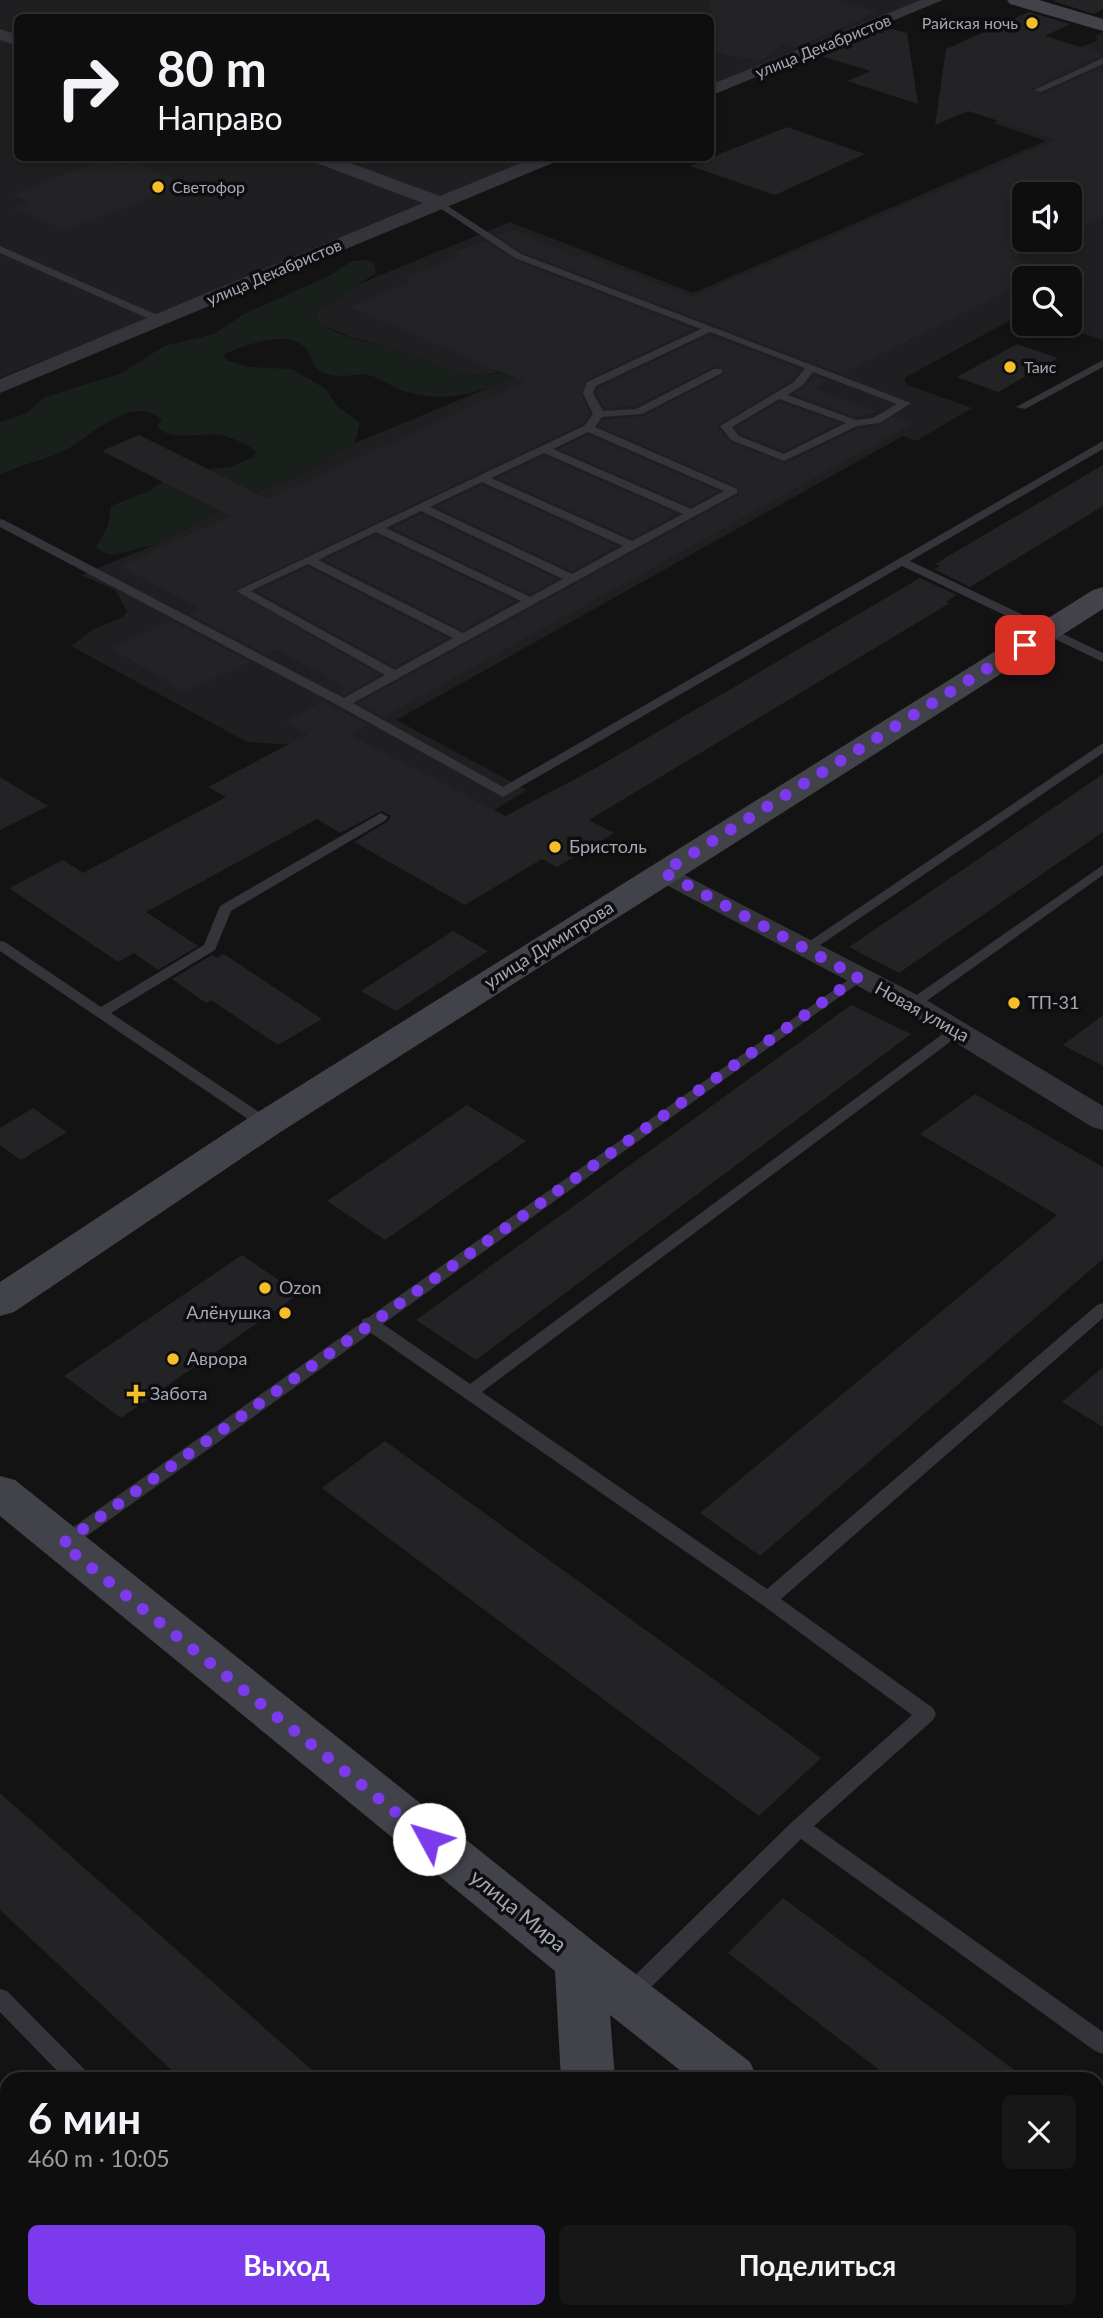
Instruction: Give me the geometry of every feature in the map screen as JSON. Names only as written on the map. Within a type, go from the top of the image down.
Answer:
[{"type":"street","name":"улица Декабристов","points":[[714,89],[935,0]]},
{"type":"street","points":[[1017,0],[1103,25]]},
{"type":"street","points":[[329,161],[437,202]]},
{"type":"street","name":"улица Декабристов","points":[[0,387],[540,161]]},
{"type":"street","name":"улица Димитрова","points":[[0,1302],[267,1124],[1103,596]]},
{"type":"street","name":"Новая улица","points":[[663,872],[913,1004],[1103,1119]]},
{"type":"street","name":"улица Мира","points":[[0,1492],[580,1961],[722,2072]]},
{"type":"street","name":"улица Мира","points":[[580,1961],[588,2072]]},
{"type":"lane","points":[[1038,90],[1103,61]]},
{"type":"lane","points":[[437,202],[518,256],[906,404],[876,421],[855,423],[784,457],[735,438],[725,426],[798,384],[810,369]]},
{"type":"lane","points":[[0,249],[160,320]]},
{"type":"lane","points":[[599,414],[587,393],[591,384],[711,328]]},
{"type":"lane","points":[[1021,407],[1103,363]]},
{"type":"lane","points":[[394,676],[242,591],[588,428],[599,414],[638,412],[718,371]]},
{"type":"lane","points":[[778,395],[855,423]]},
{"type":"lane","points":[[344,703],[733,491],[588,428]]},
{"type":"lane","points":[[0,522],[344,703],[503,793],[1103,444]]},
{"type":"lane","points":[[545,449],[691,513]]},
{"type":"lane","points":[[482,478],[632,546]]},
{"type":"lane","points":[[421,507],[572,578]]},
{"type":"lane","points":[[377,528],[530,601]]},
{"type":"lane","points":[[309,560],[462,638]]},
{"type":"lane","points":[[901,561],[1103,658]]},
{"type":"lane","points":[[805,949],[1103,747]]},
{"type":"lane","points":[[103,1012],[210,947],[225,909],[381,817]]},
{"type":"lane","points":[[913,1004],[1103,869]]},
{"type":"lane","points":[[0,945],[267,1124]]},
{"type":"lane","points":[[62,1544],[858,977]]},
{"type":"lane","points":[[472,1391],[957,1030]]},
{"type":"lane","points":[[768,1599],[1103,1310]]},
{"type":"lane","points":[[369,1323],[472,1391],[768,1599],[926,1714],[800,1827],[627,1997]]},
{"type":"lane","points":[[800,1827],[1103,2044]]},
{"type":"lane","points":[[0,1998],[72,2072]]},
{"type":"shaded area","points":[[0,0],[929,0],[714,88],[714,14],[14,14],[14,161],[536,161],[0,378]]},
{"type":"shaded area","points":[[1103,32],[1103,340],[1082,333],[1082,266],[1012,266],[1012,320],[904,378],[907,385],[972,408],[916,441],[903,436],[396,720],[527,790],[460,831],[309,746],[247,742],[71,646],[94,629],[123,617],[127,611],[115,590],[81,575],[157,544],[258,491],[302,474],[355,443],[520,375],[507,370],[483,376],[456,372],[399,350],[348,336],[319,323],[317,311],[359,284],[510,222],[693,293],[1045,141],[993,123],[1046,101],[997,84],[1098,39],[1094,36]]},
{"type":"shaded area","points":[[365,260],[374,263],[376,273],[317,311],[316,317],[322,324],[342,334],[400,350],[463,373],[479,376],[508,372],[520,375],[476,392],[433,397],[401,390],[371,376],[335,376],[324,373],[314,365],[306,348],[288,339],[265,340],[224,354],[226,360],[248,367],[292,369],[326,389],[337,406],[360,423],[355,443],[302,474],[258,491],[157,544],[113,555],[96,547],[108,526],[111,506],[149,491],[165,480],[194,471],[230,467],[254,457],[256,451],[239,441],[220,435],[169,434],[157,426],[162,420],[151,413],[139,411],[115,418],[63,451],[0,475],[0,422],[25,414],[45,397],[122,373],[164,346],[214,334],[244,314],[331,275],[352,261]]},
{"type":"building","points":[[710,0],[836,0],[878,12],[795,48],[784,44],[762,61],[714,53],[714,14],[710,14]]},
{"type":"building","points":[[1103,0],[1103,9],[1094,14],[1053,1]]},
{"type":"building","points":[[1029,12],[1070,24],[1045,36],[1103,54],[1032,89],[1042,94],[1103,67],[1103,218],[1082,227],[1082,182],[1012,182],[1012,252],[1027,252],[1013,258],[1036,266],[1012,266],[1012,288],[842,374],[522,252],[498,236],[514,229],[575,257],[582,254],[692,297],[1056,140],[968,111],[935,125],[946,49]]},
{"type":"building","points":[[884,27],[907,33],[918,104],[847,81],[871,71],[817,55]]},
{"type":"building","points":[[787,127],[865,154],[775,195],[690,166],[702,161],[714,161],[714,156]]},
{"type":"building","points":[[100,161],[119,167],[134,162],[188,184],[65,230],[14,209],[29,203],[11,195]]},
{"type":"building","points":[[485,241],[514,260],[694,329],[586,380],[581,394],[590,414],[582,424],[234,590],[380,675],[344,695],[339,692],[347,688],[276,650],[266,654],[189,614],[200,609],[120,566],[230,516],[102,451],[139,435],[268,499],[524,382],[351,307],[410,282],[404,279],[460,256],[454,253]]},
{"type":"building","points":[[710,335],[801,369],[792,380],[719,424],[718,428],[730,442],[785,463],[858,429],[880,426],[893,417],[912,424],[383,717],[358,703],[738,495],[738,487],[599,426],[603,420],[643,416],[723,375],[724,367],[713,367],[635,406],[604,408],[596,393],[598,388]]},
{"type":"building","points":[[1017,344],[1058,358],[998,392],[957,377]]},
{"type":"building","points":[[814,375],[828,381],[813,388],[878,412],[856,417],[793,394],[804,388]]},
{"type":"building","points":[[779,402],[839,423],[784,451],[741,434],[736,428]]},
{"type":"building","points":[[588,435],[718,491],[691,506],[559,449]]},
{"type":"building","points":[[544,456],[677,514],[632,538],[497,478]]},
{"type":"building","points":[[1103,465],[1103,506],[970,587],[934,569],[940,566],[935,564]]},
{"type":"building","points":[[482,485],[617,546],[572,571],[436,507]]},
{"type":"building","points":[[421,514],[557,579],[530,594],[392,528]]},
{"type":"building","points":[[376,535],[515,601],[463,630],[324,560]]},
{"type":"building","points":[[308,567],[447,638],[395,667],[257,591]]},
{"type":"building","points":[[920,578],[957,595],[946,602],[950,603],[589,820],[614,833],[557,867],[542,859],[465,905],[354,842],[388,821],[391,816],[382,811],[340,833],[317,819],[146,912],[198,946],[158,970],[134,953],[118,962],[9,888],[63,860],[83,873],[226,797],[208,787],[308,734],[284,722],[323,701],[368,725],[350,735],[505,816],[594,769]]},
{"type":"building","points":[[172,621],[250,662],[185,692],[111,648]]},
{"type":"building","points":[[1103,774],[1103,832],[899,973],[849,947]]},
{"type":"building","points":[[0,777],[48,806],[0,830]]},
{"type":"building","points":[[453,931],[488,951],[396,1011],[361,991]]},
{"type":"building","points":[[224,954],[322,1019],[278,1045],[211,1000],[206,1003],[172,979],[212,955],[217,958]]},
{"type":"building","points":[[851,1005],[911,1034],[476,1360],[416,1320]]},
{"type":"building","points":[[1103,1015],[1103,1066],[1063,1045]]},
{"type":"building","points":[[975,1094],[1103,1167],[1103,1259],[760,1556],[700,1513],[1057,1215],[920,1134]]},
{"type":"building","points":[[467,1105],[526,1141],[385,1240],[327,1201]]},
{"type":"building","points":[[33,1108],[67,1132],[21,1160],[0,1145],[0,1128]]},
{"type":"building","points":[[242,1255],[299,1294],[121,1418],[64,1376]]},
{"type":"building","points":[[1103,1367],[1103,1427],[1062,1402]]},
{"type":"building","points":[[385,1441],[821,1758],[759,1816],[322,1488]]},
{"type":"building","points":[[0,1793],[314,2072],[174,2072],[0,1910]]},
{"type":"building","points":[[783,1898],[1017,2072],[882,2072],[728,1953]]},
{"type":"place","name":"Райская ночь","points":[[1032,23]]},
{"type":"place","name":"Светофор","points":[[158,187]]},
{"type":"place","name":"Таис","points":[[1010,367]]},
{"type":"place","name":"Бристоль","points":[[555,847]]},
{"type":"place","name":"ТП-31","points":[[1014,1003]]},
{"type":"place","name":"Ozon","points":[[265,1288]]},
{"type":"place","name":"Алёнушка","points":[[285,1313]]},
{"type":"place","name":"Аврора","points":[[173,1359]]},
{"type":"place","name":"Забота","points":[[136,1394]]},
{"type":"route","points":[[429,1839],[62,1544],[858,977],[663,872],[1025,645]]}]
